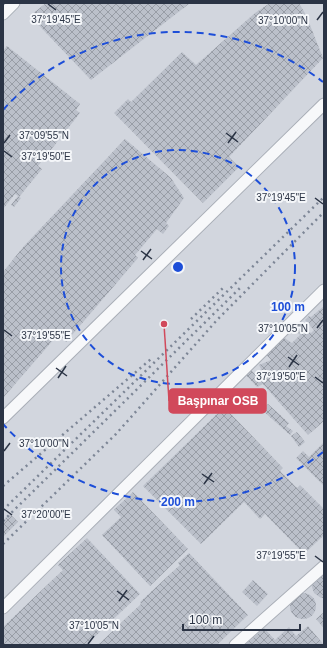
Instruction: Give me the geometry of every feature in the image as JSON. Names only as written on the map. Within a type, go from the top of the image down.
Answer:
[{"type":"street","points":[[3,14],[14,3]]},
{"type":"street","points":[[3,418],[324,104]]},
{"type":"street","points":[[3,608],[324,290]]},
{"type":"street","points":[[235,645],[324,566]]},
{"type":"shaded area","points":[[3,3],[324,3],[324,645],[3,645]]},
{"type":"building","points":[[46,3],[190,3],[91,80],[30,16]]},
{"type":"building","points":[[270,3],[299,3],[306,15],[323,58],[229,157],[239,167],[203,203],[114,113],[128,99],[131,102],[182,52],[196,65],[255,13]]},
{"type":"building","points":[[7,46],[80,104],[76,110],[80,113],[38,166],[42,169],[19,197],[21,198],[14,207],[11,205],[18,196],[15,194],[3,209],[3,51]]},
{"type":"building","points":[[125,139],[171,178],[184,198],[166,223],[169,226],[163,234],[157,229],[135,255],[138,258],[66,342],[59,335],[56,339],[55,338],[3,398],[3,272],[24,246]]},
{"type":"building","points":[[324,306],[324,421],[308,435],[263,384],[257,387],[246,375],[250,370],[257,375],[261,369],[259,365],[271,360],[265,353],[283,337],[292,343],[300,335],[294,328],[298,325],[311,333],[314,330],[305,320]]},
{"type":"building","points":[[268,404],[289,423],[286,426],[293,431],[290,435],[262,410]]},
{"type":"building","points":[[224,407],[283,468],[280,471],[297,488],[300,485],[324,509],[324,538],[323,536],[304,554],[265,514],[260,519],[244,502],[201,544],[143,486]]},
{"type":"building","points":[[297,432],[305,442],[299,447],[291,436]]},
{"type":"building","points":[[324,442],[324,486],[296,458],[303,451],[309,457]]},
{"type":"building","points":[[133,492],[188,549],[150,586],[102,535],[121,517],[114,510]]},
{"type":"building","points":[[10,514],[18,522],[3,537],[3,520]]},
{"type":"building","points":[[87,538],[140,594],[86,645],[3,645],[3,627],[63,570],[58,565]]},
{"type":"building","points":[[189,553],[248,615],[217,645],[98,645],[141,604],[140,602],[180,565],[178,563]]},
{"type":"building","points":[[324,571],[324,598],[321,598],[314,593],[311,584]]},
{"type":"building","points":[[253,580],[268,594],[257,606],[242,592]]},
{"type":"building","points":[[303,593],[312,597],[316,606],[312,615],[303,619],[294,615],[290,606],[294,597]]},
{"type":"building","points":[[324,612],[324,628],[316,619]]},
{"type":"building","points":[[308,626],[324,645],[245,645],[264,628],[275,640],[289,627],[296,636]]},
{"type":"railway","points":[[3,510],[324,197]]},
{"type":"railway","points":[[3,544],[116,434],[217,320],[324,212]]},
{"type":"railway","points":[[191,319],[224,287]]},
{"type":"railway","points":[[3,521],[241,287]]},
{"type":"railway","points":[[3,486],[151,359]]},
{"type":"place","name":"Başpınar OSB","points":[[164,324]]}]
